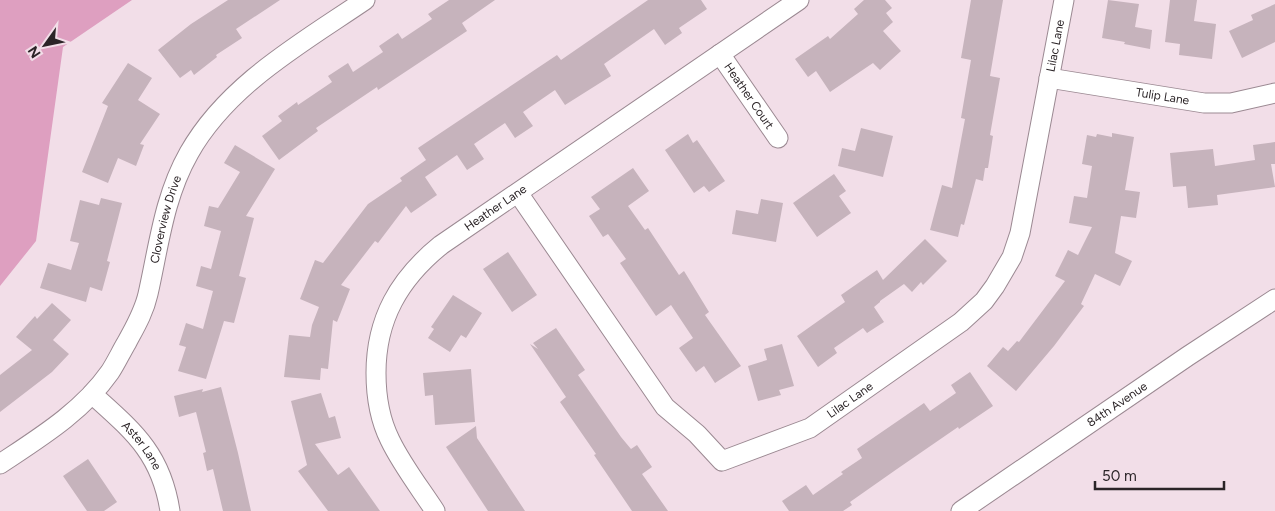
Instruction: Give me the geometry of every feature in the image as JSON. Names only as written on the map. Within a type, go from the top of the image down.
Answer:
[{"type":"street","name":"Cloverview Drive","points":[[0,464],[73,413],[110,372],[139,321],[148,294],[161,226],[170,195],[189,152],[203,131],[226,104],[269,66],[365,0]]},
{"type":"street","name":"Heather Lane","points":[[436,511],[402,463],[389,439],[382,420],[376,392],[376,359],[384,319],[406,280],[441,246],[799,0]]},
{"type":"street","name":"Lilac Lane","points":[[518,193],[665,407],[697,434],[722,461],[810,428],[961,322],[984,301],[1012,258],[1020,233],[1064,0]]},
{"type":"street","name":"Heather Court","points":[[720,54],[778,138]]},
{"type":"street","name":"Tulip Lane","points":[[1049,78],[1204,103],[1231,103],[1275,93]]},
{"type":"street","name":"84th Avenue","points":[[961,511],[1275,299]]},
{"type":"street","name":"Aster Lane","points":[[92,394],[115,414],[146,447],[165,484],[170,511]]},
{"type":"shaded area","points":[[0,0],[132,0],[63,47],[36,241],[0,286]]},
{"type":"building","points":[[228,0],[280,0],[236,29],[242,38],[216,55],[217,57],[194,75],[191,70],[180,78],[158,50],[191,24]]},
{"type":"building","points":[[449,0],[495,0],[462,23],[467,31],[378,90],[377,87],[316,128],[318,131],[279,160],[262,136],[282,121],[278,116],[297,102],[298,105],[332,82],[328,76],[348,63],[353,72],[383,52],[379,46],[398,33],[402,39],[432,19],[428,14]]},
{"type":"building","points":[[648,0],[701,0],[707,9],[679,28],[682,33],[665,45],[654,29],[604,64],[611,76],[565,105],[555,90],[523,112],[533,126],[515,138],[505,123],[474,144],[484,159],[467,170],[457,155],[425,177],[437,195],[411,213],[406,206],[378,243],[375,241],[341,285],[350,289],[337,322],[333,320],[328,369],[321,368],[320,380],[284,377],[289,335],[310,337],[312,325],[319,307],[300,299],[315,260],[323,263],[368,204],[402,181],[400,178],[426,160],[418,148],[557,55],[561,60]]},
{"type":"building","points":[[864,0],[885,0],[892,8],[886,13],[893,22],[883,31],[901,51],[880,70],[873,63],[830,92],[816,71],[808,77],[795,59],[828,36],[830,39],[858,14],[854,9]]},
{"type":"building","points":[[971,0],[1003,0],[990,76],[1000,78],[990,135],[993,136],[988,168],[985,168],[983,181],[976,179],[964,225],[961,224],[958,237],[930,230],[942,185],[952,188],[965,119],[961,118],[971,60],[961,58]]},
{"type":"building","points":[[1108,0],[1139,4],[1135,27],[1152,30],[1150,49],[1102,38]]},
{"type":"building","points":[[1170,0],[1197,0],[1194,21],[1216,24],[1212,59],[1179,55],[1180,44],[1165,42]]},
{"type":"building","points":[[1275,4],[1275,42],[1242,58],[1229,31],[1253,20],[1251,15]]},
{"type":"building","points":[[128,63],[152,78],[138,100],[160,114],[140,144],[144,145],[136,166],[118,158],[108,183],[82,172],[108,106],[102,103]]},
{"type":"building","points":[[861,128],[893,136],[883,177],[838,166],[842,148],[855,151]]},
{"type":"building","points":[[1112,133],[1134,137],[1125,190],[1140,192],[1136,218],[1121,216],[1115,253],[1132,261],[1120,286],[1095,274],[1081,304],[1084,306],[1054,346],[1016,391],[987,366],[1003,347],[1008,351],[1017,341],[1019,342],[1065,281],[1055,276],[1068,250],[1078,255],[1092,227],[1069,223],[1074,196],[1087,198],[1092,166],[1082,164],[1087,135],[1096,137],[1097,134],[1112,137]]},
{"type":"building","points":[[688,134],[693,143],[697,140],[725,181],[709,192],[704,186],[694,193],[665,150]]},
{"type":"building","points":[[1275,142],[1275,164],[1271,164],[1275,187],[1217,195],[1218,205],[1188,208],[1186,186],[1173,187],[1170,153],[1213,149],[1215,166],[1255,160],[1253,145]]},
{"type":"building","points":[[235,145],[275,169],[246,216],[254,218],[239,276],[246,278],[234,323],[224,321],[206,379],[178,371],[186,347],[179,345],[186,323],[203,329],[213,291],[196,286],[201,266],[211,269],[221,231],[204,226],[209,206],[218,208],[240,172],[224,163]]},
{"type":"building","points":[[633,168],[649,191],[628,206],[645,230],[648,228],[679,275],[684,271],[709,312],[705,315],[741,366],[715,383],[704,366],[696,372],[679,348],[693,338],[671,305],[656,316],[620,263],[626,259],[608,234],[603,237],[589,216],[600,209],[591,197]]},
{"type":"building","points":[[834,174],[846,191],[839,196],[851,213],[817,237],[793,203]]},
{"type":"building","points":[[101,198],[122,203],[107,261],[110,262],[102,291],[90,287],[86,302],[40,288],[48,263],[71,270],[79,243],[70,241],[80,200],[99,205]]},
{"type":"building","points":[[761,199],[783,203],[776,242],[732,234],[736,210],[758,214]]},
{"type":"building","points":[[925,239],[947,261],[923,285],[921,282],[912,292],[904,284],[880,301],[874,307],[884,322],[867,333],[863,328],[834,348],[837,353],[818,367],[797,336],[845,302],[841,295],[877,270],[883,280]]},
{"type":"building","points":[[508,252],[537,295],[512,312],[483,269]]},
{"type":"building","points":[[453,295],[482,313],[466,338],[461,335],[450,352],[428,338],[434,329],[431,327]]},
{"type":"building","points":[[52,303],[71,320],[53,340],[69,354],[52,372],[0,412],[0,375],[32,350],[16,337],[35,316],[37,319]]},
{"type":"building","points":[[556,328],[585,370],[578,375],[621,437],[631,449],[637,445],[652,467],[642,474],[668,511],[632,511],[560,402],[566,397],[530,344],[538,349],[533,343]]},
{"type":"building","points":[[782,344],[794,386],[779,390],[781,395],[758,401],[748,366],[767,360],[764,349]]},
{"type":"building","points":[[471,369],[475,422],[435,425],[433,395],[425,396],[423,373]]},
{"type":"building","points":[[970,372],[993,406],[959,429],[958,427],[897,469],[850,502],[852,505],[843,511],[789,511],[782,501],[806,485],[813,495],[862,458],[857,449],[924,403],[930,411],[956,393],[951,385]]},
{"type":"building","points":[[221,387],[251,511],[223,511],[213,469],[207,471],[203,453],[206,452],[196,412],[179,417],[174,396]]},
{"type":"building","points":[[321,393],[329,418],[335,416],[341,438],[315,444],[338,475],[349,467],[380,511],[328,511],[298,471],[307,465],[291,401]]},
{"type":"building","points":[[476,426],[477,438],[525,511],[488,511],[446,447]]},
{"type":"building","points":[[88,459],[117,502],[104,511],[87,511],[63,476]]}]
